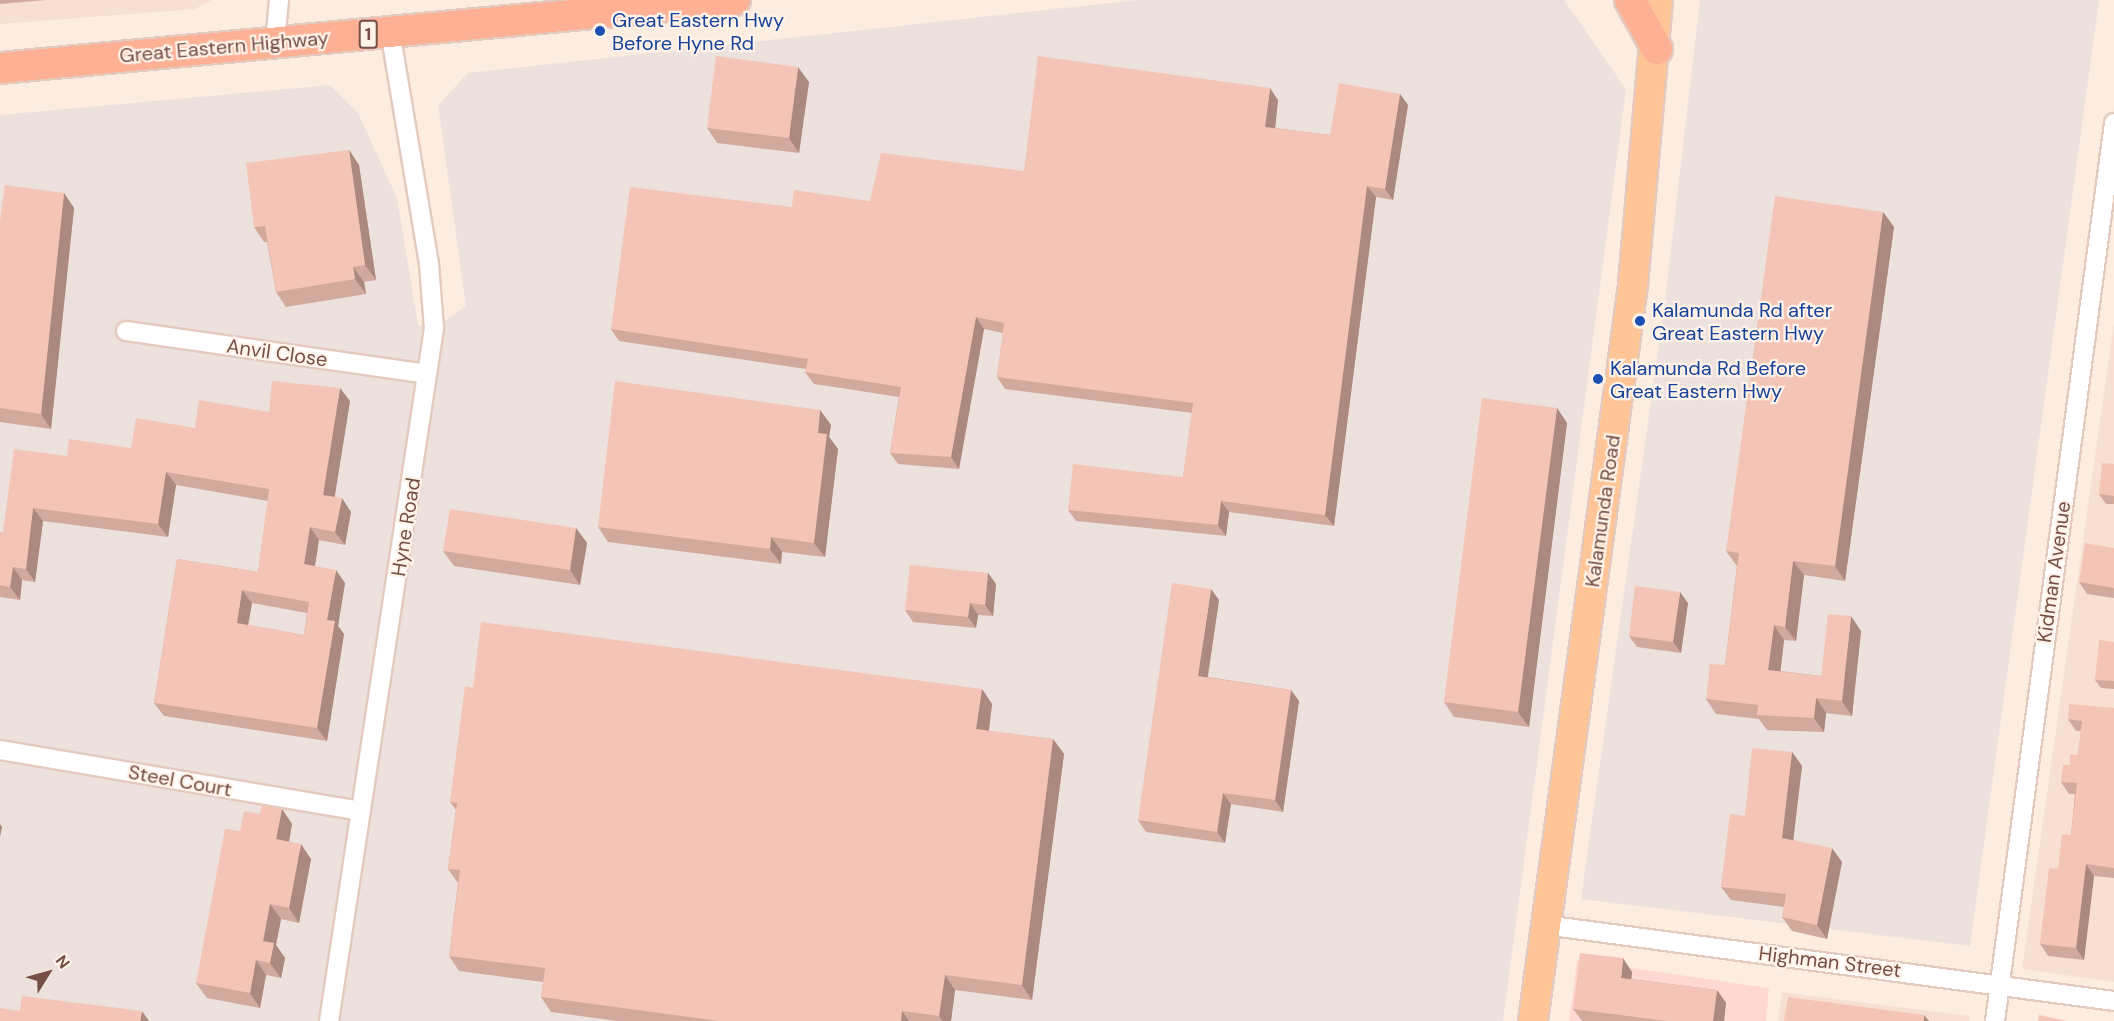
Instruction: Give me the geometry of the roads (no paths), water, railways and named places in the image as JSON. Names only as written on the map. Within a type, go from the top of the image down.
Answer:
[{"type":"highway","name":"Great Eastern Highway","points":[[0,68],[735,0]]},
{"type":"highway","points":[[1630,0],[1657,49]]},
{"type":"main road","name":"Kalamunda Road","points":[[1533,1021],[1629,318],[1657,49],[1658,0]]},
{"type":"street","points":[[275,43],[279,0]]},
{"type":"street","name":"Hyne Road","points":[[329,1021],[434,328],[429,264],[390,32]]},
{"type":"street","name":"Kidman Avenue","points":[[1995,1021],[2114,123]]},
{"type":"street","name":"Anvil Close","points":[[126,331],[427,374]]},
{"type":"street","name":"Steel Court","points":[[0,750],[360,811]]},
{"type":"street","name":"Highman Street","points":[[1545,925],[2114,1001]]},
{"type":"place","name":"Great Eastern Hwy Before Hyne Rd","points":[[600,31]]},
{"type":"place","name":"Kalamunda Rd after Great Eastern Hwy","points":[[1640,321]]},
{"type":"place","name":"Kalamunda Rd Before Great Eastern Hwy","points":[[1598,379]]}]
